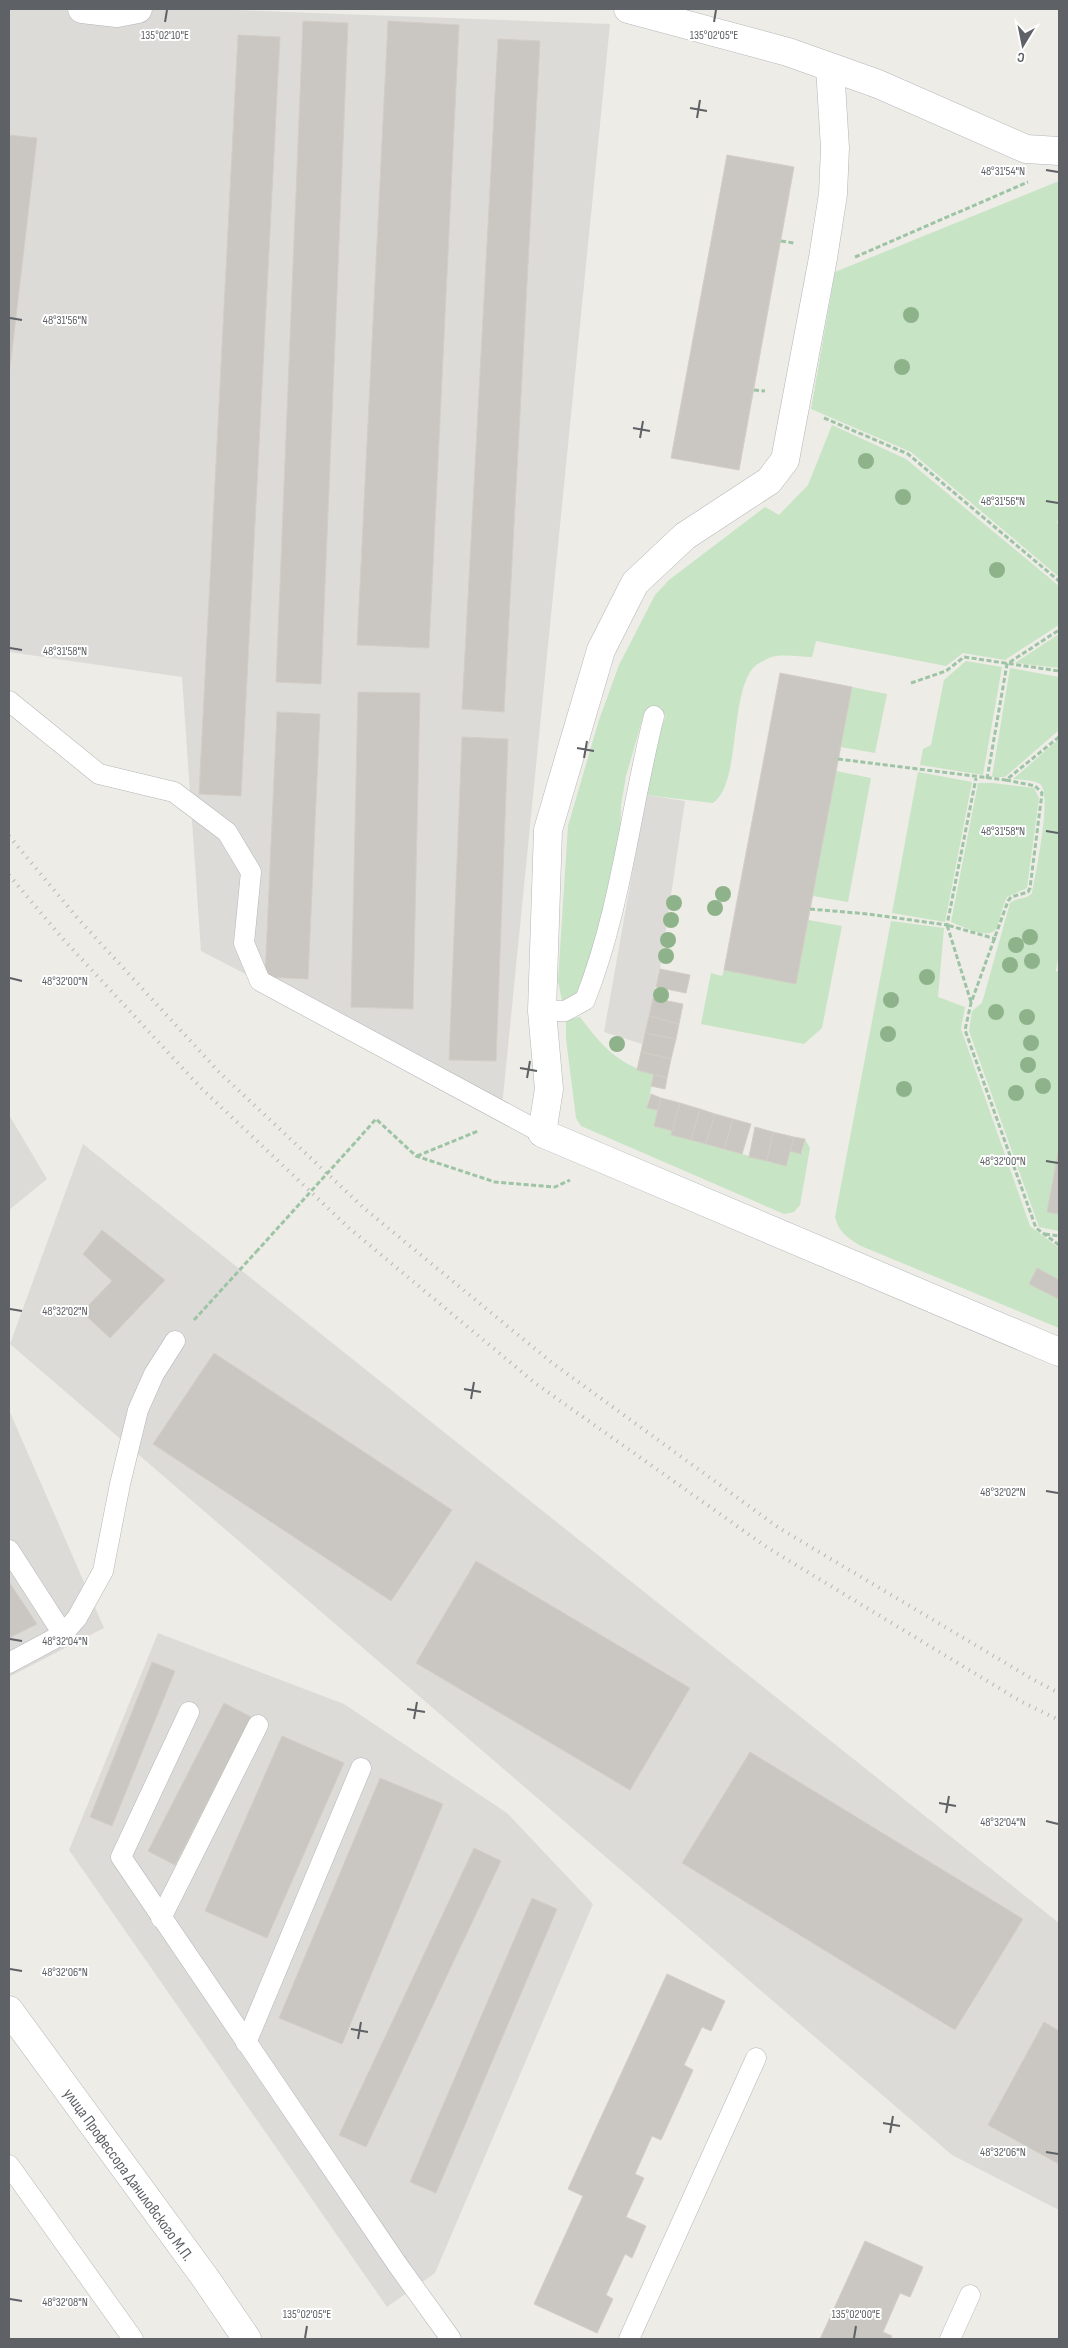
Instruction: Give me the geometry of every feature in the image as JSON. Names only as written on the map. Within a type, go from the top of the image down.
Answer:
[{"type":"street","points":[[82,9],[117,13],[138,9]]},
{"type":"street","points":[[628,9],[788,52],[878,84],[1026,149],[1059,151]]},
{"type":"street","points":[[830,67],[835,148],[833,194],[823,258],[785,460],[769,481],[685,536],[635,583],[601,650],[548,830],[542,1011],[549,1089],[542,1132],[1059,1352]]},
{"type":"street","name":"улица Профессора Даниловского М.П.","points":[[9,2010],[206,2279],[247,2339]]},
{"type":"lane","points":[[9,701],[100,774],[174,792],[227,832],[251,872],[244,943],[260,981],[499,1111],[542,1132]]},
{"type":"lane","points":[[542,1011],[565,1011],[585,1000],[597,969],[628,846],[639,775],[654,716]]},
{"type":"lane","points":[[9,1663],[63,1634],[77,1618],[103,1571],[120,1484],[138,1410],[154,1374],[175,1341]]},
{"type":"lane","points":[[9,1550],[63,1634]]},
{"type":"lane","points":[[189,1712],[121,1857],[397,2264],[452,2339]]},
{"type":"lane","points":[[161,1918],[258,1725]]},
{"type":"lane","points":[[246,2043],[361,1768]]},
{"type":"lane","points":[[629,2339],[756,2058]]},
{"type":"lane","points":[[9,2165],[134,2339]]},
{"type":"lane","points":[[950,2339],[970,2295]]},
{"type":"path","points":[[823,258],[844,262],[1034,180]]},
{"type":"path","points":[[832,420],[908,454],[1059,581]]},
{"type":"path","points":[[987,779],[1008,664],[1059,630]]},
{"type":"path","points":[[911,683],[946,671],[964,657],[1059,671]]},
{"type":"path","points":[[1006,780],[1059,737]]},
{"type":"path","points":[[838,759],[976,778],[1006,780],[1035,786],[1042,793],[1030,888],[1028,892],[1011,897],[1008,902],[996,939],[971,1002],[965,1030],[1036,1228],[1059,1245]]},
{"type":"path","points":[[971,1002],[947,925],[976,778]]},
{"type":"path","points":[[810,909],[868,914],[947,925],[996,939]]},
{"type":"path","points":[[416,1156],[495,1124],[499,1111]]},
{"type":"path","points":[[175,1341],[376,1120],[416,1156],[495,1182],[555,1187],[572,1179]]},
{"type":"path","points":[[1043,1234],[1059,1236]]},
{"type":"shaded area","points":[[9,9],[209,9],[610,24],[502,1107],[201,951],[182,677],[9,652]]},
{"type":"shaded area","points":[[646,795],[685,801],[660,969],[642,1044],[604,1032]]},
{"type":"shaded area","points":[[9,1115],[47,1179],[9,1210]]},
{"type":"shaded area","points":[[83,1144],[1059,1923],[1059,2210],[952,2155],[10,1344]]},
{"type":"shaded area","points":[[9,1410],[104,1628],[9,1677]]},
{"type":"shaded area","points":[[158,1633],[344,1704],[507,1813],[593,1904],[435,2273],[387,2307],[69,1850]]},
{"type":"green space","points":[[1059,181],[1059,512],[1057,524],[1059,524],[1059,577],[911,452],[811,409],[835,272]]},
{"type":"green space","points":[[832,425],[906,459],[1059,586],[1059,625],[1005,660],[963,653],[946,666],[816,641],[812,657],[779,656],[763,661],[753,668],[746,681],[737,718],[728,778],[722,793],[713,803],[646,795],[655,745],[666,715],[645,710],[626,776],[621,805],[620,845],[586,980],[575,995],[562,1001],[558,981],[568,826],[599,720],[619,665],[655,595],[669,580],[765,507],[779,515],[808,485]]},
{"type":"green space","points":[[1059,634],[1059,668],[1015,663]]},
{"type":"green space","points":[[966,661],[1002,667],[983,775],[920,765],[923,749],[931,745],[944,680]]},
{"type":"green space","points":[[1010,668],[1059,677],[1059,730],[1005,777],[992,777]]},
{"type":"green space","points":[[852,687],[887,694],[875,753],[841,747]]},
{"type":"green space","points":[[1059,739],[1059,953],[1056,971],[1059,972],[1059,1148],[1047,1212],[1059,1214],[1059,1231],[1039,1227],[969,1031],[972,1011],[982,1003],[1010,903],[1027,897],[1032,893],[1039,853],[1044,818],[1044,791],[1040,784],[1013,779]]},
{"type":"green space","points":[[836,771],[871,778],[848,902],[813,896]]},
{"type":"green space","points":[[918,772],[972,782],[945,922],[892,913]]},
{"type":"green space","points":[[978,783],[1034,788],[1039,798],[1027,888],[1007,897],[997,927],[989,933],[976,932],[951,922]]},
{"type":"green space","points":[[808,920],[842,926],[822,1028],[804,1044],[701,1024],[711,973],[722,976],[724,970],[796,984]]},
{"type":"green space","points":[[891,921],[944,928],[938,997],[965,1007],[961,1029],[1030,1226],[1059,1248],[1059,1328],[861,1246],[845,1234],[837,1223],[835,1217]]},
{"type":"green space","points":[[580,1017],[611,1053],[630,1065],[654,1074],[647,1108],[658,1110],[654,1126],[673,1131],[672,1135],[786,1166],[790,1151],[802,1154],[805,1139],[810,1148],[800,1205],[794,1212],[784,1214],[581,1126],[576,1118],[566,1039],[566,1020]]},
{"type":"building","points":[[303,21],[348,23],[321,684],[276,682]]},
{"type":"building","points":[[388,21],[459,25],[429,648],[357,645]]},
{"type":"building","points":[[238,35],[280,37],[241,796],[199,794]]},
{"type":"building","points":[[498,39],[540,41],[504,712],[462,709]]},
{"type":"building","points":[[9,135],[37,138],[9,376]]},
{"type":"building","points":[[727,155],[794,167],[739,470],[671,458]]},
{"type":"building","points":[[780,673],[852,687],[796,984],[724,970]]},
{"type":"building","points":[[358,692],[420,693],[413,1009],[351,1007]]},
{"type":"building","points":[[277,712],[320,714],[308,979],[265,977]]},
{"type":"building","points":[[462,737],[508,739],[496,1061],[449,1060]]},
{"type":"building","points":[[660,969],[690,975],[686,993],[656,987]]},
{"type":"building","points":[[653,998],[683,1004],[679,1024],[649,1016]]},
{"type":"building","points":[[649,1016],[679,1024],[676,1039],[645,1033]]},
{"type":"building","points":[[645,1033],[676,1039],[671,1059],[641,1052]]},
{"type":"building","points":[[641,1052],[671,1059],[667,1078],[637,1070]]},
{"type":"building","points":[[654,1074],[667,1078],[665,1089],[651,1086]]},
{"type":"building","points":[[651,1094],[661,1098],[658,1110],[647,1108]]},
{"type":"building","points":[[661,1098],[680,1103],[673,1131],[654,1126]]},
{"type":"building","points":[[680,1103],[700,1109],[691,1140],[671,1135]]},
{"type":"building","points":[[700,1109],[715,1114],[706,1144],[691,1140]]},
{"type":"building","points":[[715,1114],[733,1119],[724,1149],[706,1144]]},
{"type":"building","points":[[733,1119],[751,1124],[742,1154],[724,1149]]},
{"type":"building","points":[[755,1127],[773,1132],[767,1161],[749,1157]]},
{"type":"building","points":[[773,1132],[794,1137],[786,1166],[767,1161]]},
{"type":"building","points":[[794,1137],[805,1139],[801,1154],[790,1151]]},
{"type":"building","points":[[1059,1148],[1059,1214],[1047,1212]]},
{"type":"building","points":[[102,1230],[165,1280],[110,1338],[82,1312],[112,1281],[83,1254]]},
{"type":"building","points":[[1037,1268],[1059,1280],[1059,1299],[1029,1284]]},
{"type":"building","points":[[214,1353],[452,1510],[391,1601],[153,1444]]},
{"type":"building","points":[[476,1561],[690,1688],[630,1790],[416,1663]]},
{"type":"building","points":[[9,1582],[37,1624],[9,1638]]},
{"type":"building","points":[[152,1662],[175,1671],[112,1826],[90,1817]]},
{"type":"building","points":[[224,1703],[251,1717],[175,1865],[148,1851]]},
{"type":"building","points":[[282,1736],[344,1763],[267,1938],[205,1911]]},
{"type":"building","points":[[750,1752],[1023,1919],[955,2030],[682,1863]]},
{"type":"building","points":[[380,1778],[443,1804],[342,2044],[279,2018]]},
{"type":"building","points":[[474,1848],[501,1861],[366,2147],[339,2135]]},
{"type":"building","points":[[532,1898],[557,1909],[436,2193],[410,2182]]},
{"type":"building","points":[[667,1974],[725,2001],[711,2031],[702,2027],[684,2065],[693,2070],[661,2140],[652,2136],[635,2174],[644,2178],[626,2217],[646,2226],[632,2258],[625,2254],[606,2295],[613,2299],[597,2333],[534,2304],[583,2196],[568,2189]]},
{"type":"building","points":[[1044,2022],[1059,2031],[1059,2164],[988,2125]]},
{"type":"building","points":[[865,2241],[923,2267],[910,2297],[900,2293],[883,2332],[892,2336],[890,2339],[820,2339]]},
{"type":"railway","points":[[9,836],[80,921],[219,1072],[365,1209],[551,1362],[779,1528],[1059,1693]]},
{"type":"railway","points":[[9,875],[63,939],[202,1089],[349,1228],[535,1383],[768,1548],[1022,1702],[1059,1720]]}]
